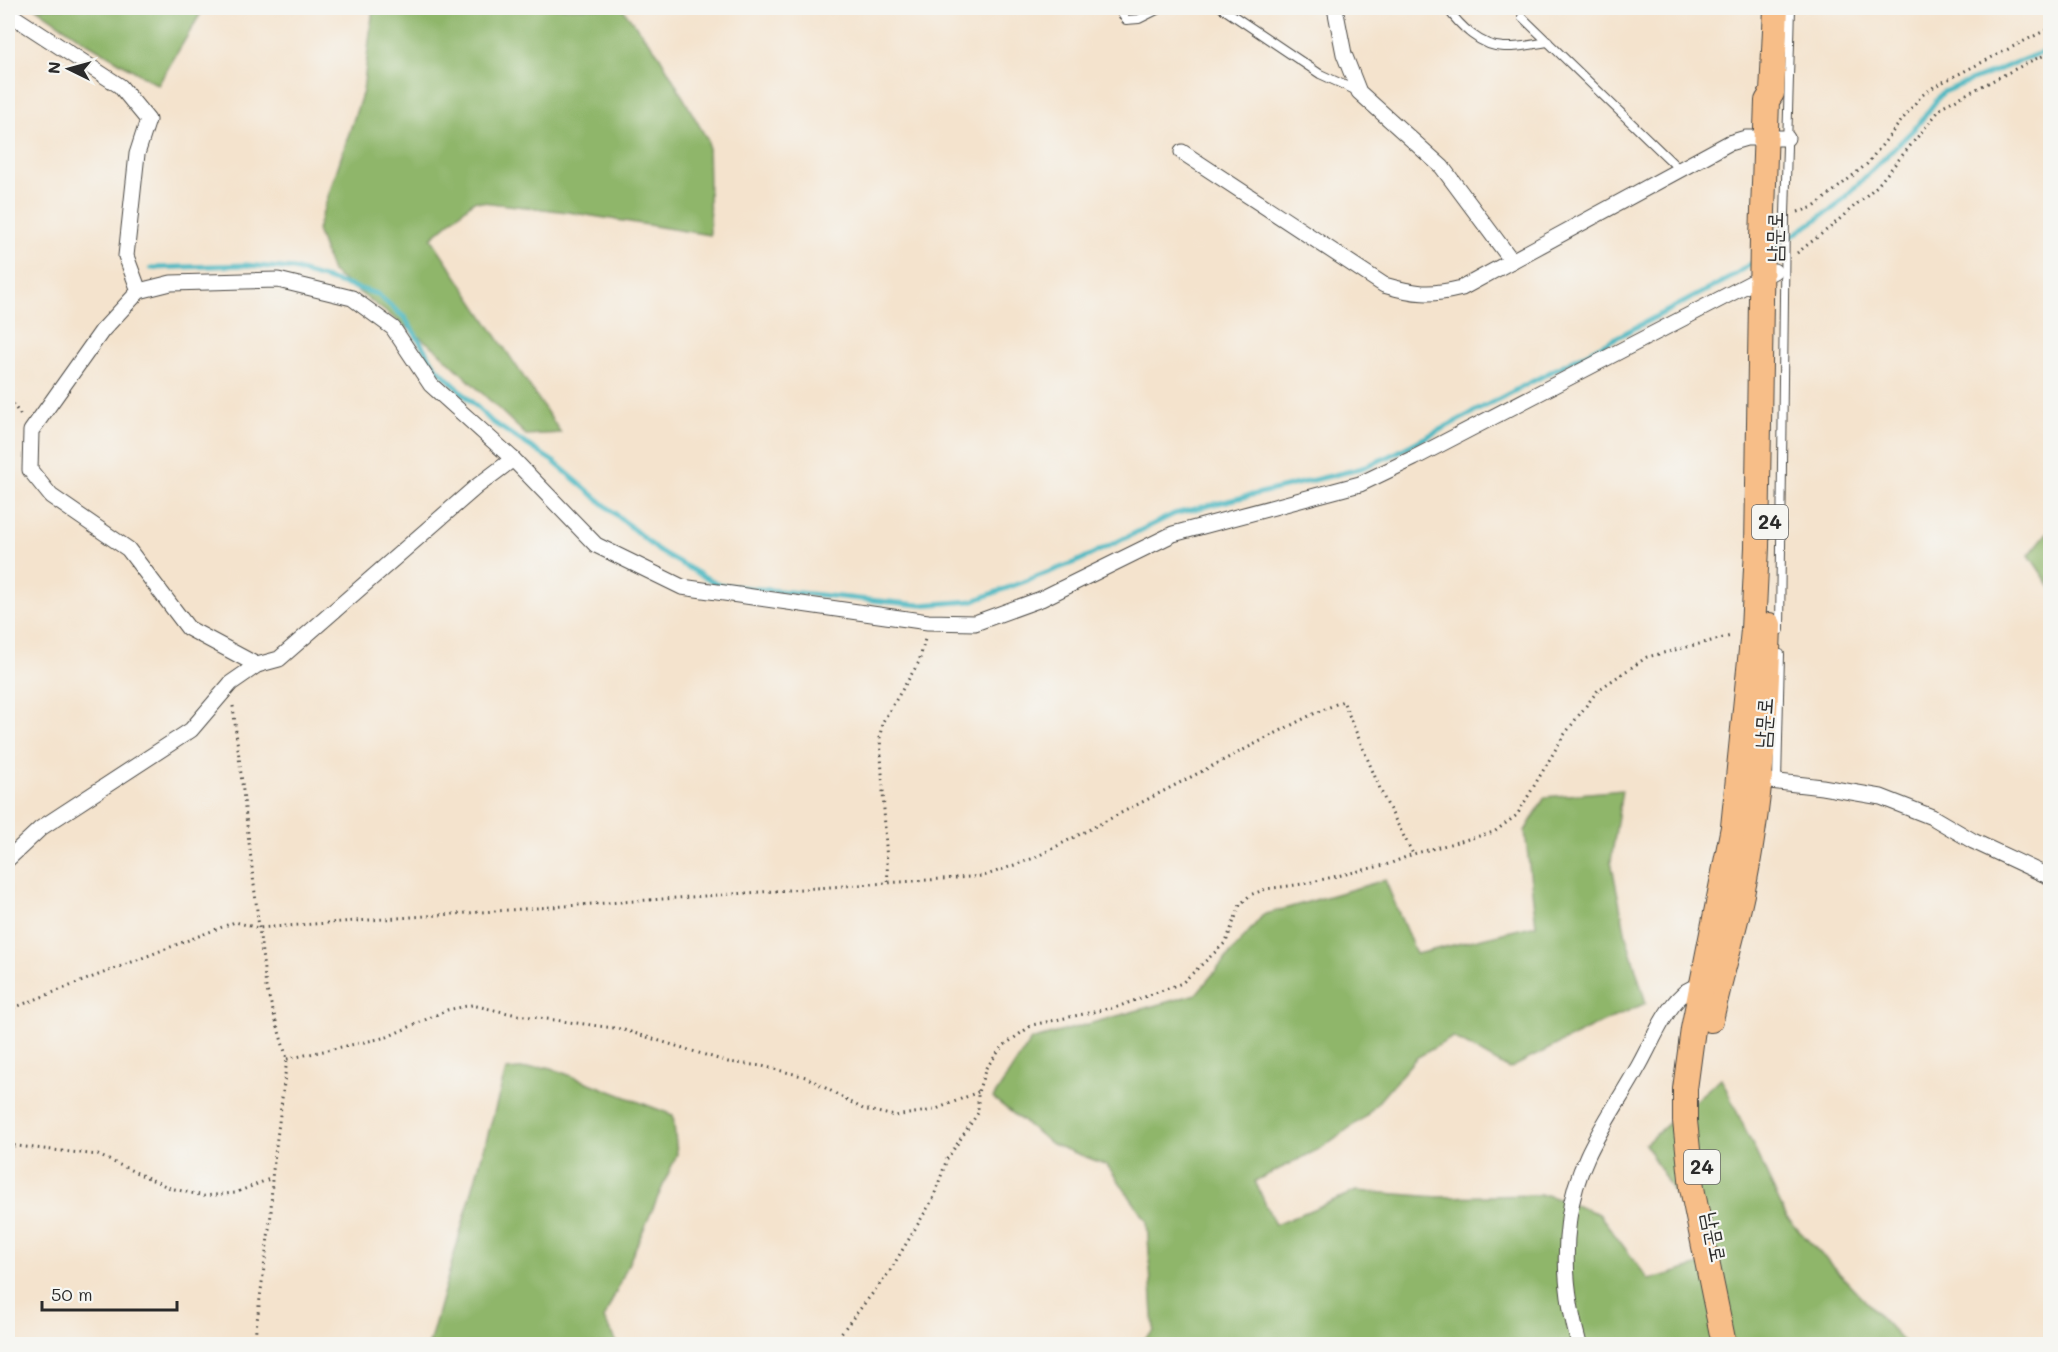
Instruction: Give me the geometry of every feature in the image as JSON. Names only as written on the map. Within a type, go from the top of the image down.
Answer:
[{"type":"main road","name":"남문로","points":[[1759,780],[1753,630],[1774,226],[1777,138],[1767,101],[1772,93],[1776,8]]},
{"type":"main road","name":"남문로","points":[[1724,1344],[1692,1188],[1685,1121],[1688,1064],[1710,987],[1742,894],[1759,780],[1769,626],[1772,269]]},
{"type":"main road","name":"남문로","points":[[1710,987],[1706,1048],[1699,1095],[1699,1128],[1709,1216],[1736,1344]]},
{"type":"street","points":[[1335,8],[1344,54],[1359,92],[1442,167],[1512,261]]},
{"type":"street","points":[[8,13],[120,86],[148,120],[137,154],[126,256],[139,291]]},
{"type":"street","points":[[1182,152],[1384,285],[1413,293],[1441,293],[1462,288],[1738,140],[1777,138]]},
{"type":"street","points":[[257,665],[188,628],[128,549],[51,496],[30,470],[31,431],[102,331],[139,291],[171,283],[278,280],[352,298],[393,328],[431,386],[513,459],[596,545],[682,587],[928,622],[975,623],[1041,599],[1173,534],[1360,484],[1414,458],[1772,269]]},
{"type":"street","points":[[8,859],[41,828],[191,730],[231,683],[257,665],[279,659],[476,487],[513,459]]},
{"type":"street","points":[[1759,780],[1881,797],[1932,818],[1973,841],[2050,877]]},
{"type":"street","points":[[1580,1344],[1566,1288],[1566,1246],[1574,1192],[1592,1143],[1636,1072],[1667,1015],[1681,995],[1692,987],[1710,987]]},
{"type":"lane","points":[[1118,8],[1126,20],[1139,19],[1161,8]]},
{"type":"lane","points":[[1222,8],[1320,74],[1359,92]]},
{"type":"lane","points":[[1447,8],[1467,31],[1488,45],[1504,47],[1548,42]]},
{"type":"lane","points":[[1777,138],[1791,8]]},
{"type":"lane","points":[[1522,17],[1680,170]]},
{"type":"path","points":[[1774,226],[1814,207],[1867,165],[1921,96],[1935,86],[2050,27]]},
{"type":"path","points":[[1772,269],[1833,225],[1877,186],[1942,106],[2050,53]]},
{"type":"path","points":[[8,400],[31,431]]},
{"type":"path","points":[[888,882],[880,736],[882,723],[920,662],[928,622]]},
{"type":"path","points":[[842,1344],[841,1333],[888,1274],[933,1199],[947,1159],[978,1113],[978,1092],[986,1068],[1003,1046],[1032,1025],[1117,1007],[1182,984],[1226,942],[1240,905],[1250,895],[1266,889],[1303,884],[1389,864],[1413,854],[1494,832],[1518,815],[1564,735],[1598,690],[1647,657],[1753,630]]},
{"type":"path","points":[[231,683],[266,987],[287,1059],[272,1179],[271,1214],[254,1344]]},
{"type":"path","points":[[8,1010],[235,922],[258,928],[984,876],[1034,858],[1309,716],[1343,701],[1384,798],[1413,854]]},
{"type":"path","points":[[287,1059],[387,1037],[447,1010],[472,1005],[621,1029],[728,1062],[762,1066],[806,1077],[863,1109],[895,1116],[934,1110],[978,1092]]},
{"type":"path","points":[[8,1145],[98,1155],[170,1188],[204,1196],[235,1193],[272,1179]]},
{"type":"green space","points":[[36,8],[204,8],[158,85],[84,41]]},
{"type":"green space","points":[[373,8],[622,8],[659,55],[708,141],[710,235],[568,212],[474,201],[431,238],[561,433],[526,435],[437,350],[332,272],[317,230],[363,91]]},
{"type":"green space","points":[[2050,529],[2050,586],[2029,555]]},
{"type":"green space","points":[[1622,790],[1611,861],[1626,936],[1646,1003],[1594,1026],[1509,1069],[1453,1037],[1416,1058],[1366,1116],[1321,1148],[1255,1181],[1275,1225],[1356,1191],[1438,1197],[1547,1195],[1599,1214],[1649,1280],[1714,1261],[1645,1144],[1721,1078],[1787,1218],[1906,1344],[1307,1344],[1299,1341],[1298,1344],[1138,1344],[1154,1331],[1147,1221],[1107,1165],[1052,1144],[993,1098],[1031,1040],[1196,994],[1263,915],[1385,880],[1416,954],[1536,925],[1525,831],[1545,797]]},
{"type":"green space","points":[[548,1067],[673,1115],[677,1154],[604,1319],[617,1344],[429,1344],[506,1070]]},
{"type":"waterway","points":[[1770,251],[1835,207],[1916,127],[1943,92],[2050,49]]},
{"type":"waterway","points":[[151,268],[246,265],[293,269],[377,294],[405,318],[435,366],[492,422],[554,462],[659,551],[719,585],[920,605],[973,601],[1078,561],[1174,514],[1359,469],[1390,456],[1730,278],[1755,261]]}]
